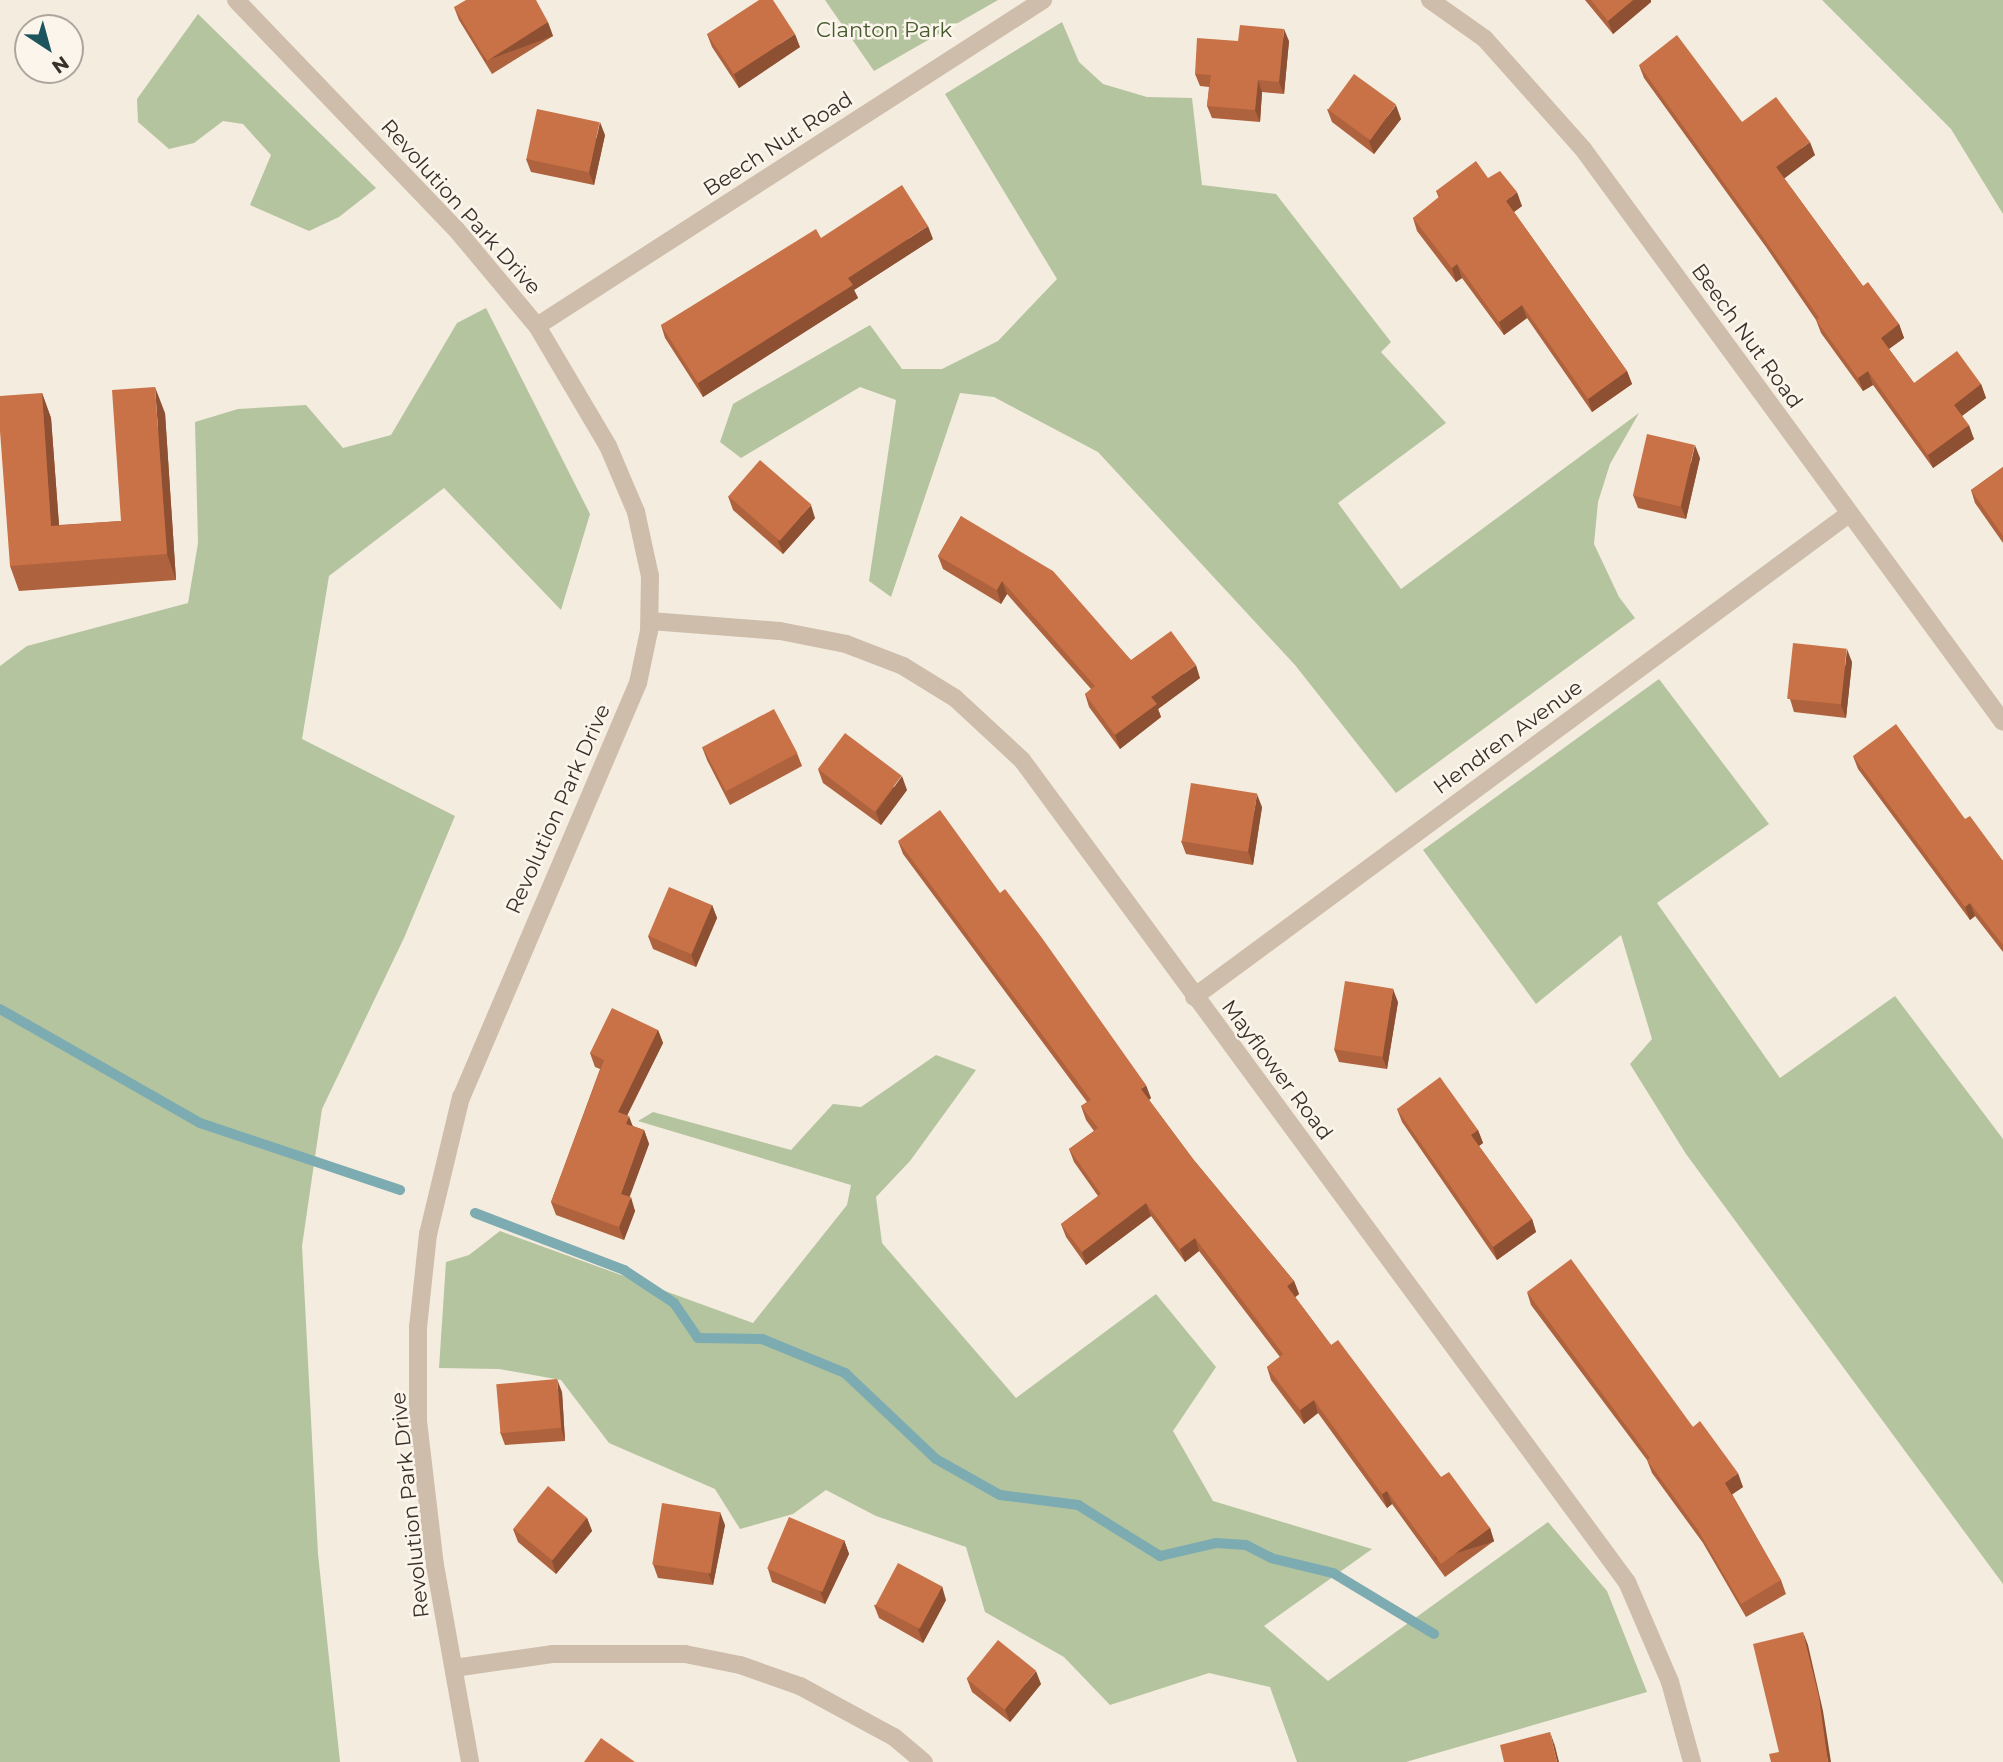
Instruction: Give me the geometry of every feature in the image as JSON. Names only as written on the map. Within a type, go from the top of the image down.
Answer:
[{"type":"street","name":"Revolution Park Drive","points":[[236,0],[455,228],[537,326],[598,426],[636,512],[650,576],[650,621],[638,683],[461,1097],[428,1234],[418,1327],[418,1421],[435,1564],[470,1762]]},
{"type":"street","name":"Beech Nut Road","points":[[537,326],[1043,0]]},
{"type":"street","name":"Beech Nut Road","points":[[1430,0],[1485,39],[1575,138],[2003,722]]},
{"type":"street","name":"Hendren Avenue","points":[[1194,997],[1849,514]]},
{"type":"street","name":"Mayflower Road","points":[[650,621],[780,631],[846,644],[903,666],[955,698],[1022,760],[1627,1582],[1670,1682],[1692,1762]]},
{"type":"street","points":[[454,1668],[552,1654],[685,1654],[740,1665],[811,1690],[894,1737],[924,1762]]},
{"type":"green space","name":"Clanton Park","points":[[825,0],[998,0],[874,71]]},
{"type":"green space","points":[[1822,0],[2003,0],[2003,214],[1951,129]]},
{"type":"green space","points":[[198,14],[376,188],[339,217],[309,231],[250,205],[271,155],[243,124],[223,121],[194,143],[169,149],[138,122],[137,99]]},
{"type":"green space","points":[[1062,22],[1079,62],[1103,84],[1147,97],[1192,98],[1202,185],[1276,194],[1391,342],[1381,352],[1446,423],[1338,503],[1401,589],[1639,413],[1610,464],[1598,502],[1594,544],[1619,597],[1635,618],[1396,793],[1295,665],[1098,452],[994,397],[960,393],[891,597],[869,581],[896,400],[860,387],[741,458],[720,442],[733,404],[870,325],[902,369],[942,369],[998,341],[1057,279],[945,94]]},
{"type":"green space","points":[[486,308],[590,514],[561,610],[444,488],[329,576],[302,739],[455,816],[404,938],[322,1109],[302,1246],[318,1554],[340,1762],[0,1762],[0,666],[27,646],[188,603],[198,543],[195,422],[238,409],[306,405],[343,448],[391,435],[457,323]]},
{"type":"green space","points":[[1659,679],[1769,824],[1657,903],[1780,1078],[1895,996],[2003,1139],[2003,1584],[1686,1154],[1630,1064],[1652,1039],[1621,935],[1536,1004],[1423,850]]},
{"type":"green space","points":[[936,1055],[976,1070],[910,1161],[876,1197],[882,1243],[1016,1398],[1156,1294],[1216,1367],[1173,1431],[1213,1501],[1372,1549],[1264,1626],[1328,1681],[1548,1522],[1607,1591],[1647,1692],[1406,1762],[1297,1762],[1270,1687],[1209,1673],[1110,1705],[1064,1657],[985,1612],[966,1547],[876,1516],[826,1490],[793,1514],[740,1529],[715,1489],[609,1443],[561,1380],[499,1369],[439,1368],[446,1262],[469,1255],[500,1231],[753,1323],[847,1205],[851,1185],[638,1121],[653,1112],[791,1150],[833,1104],[861,1107]]},
{"type":"building","points":[[466,0],[536,0],[548,22],[487,61],[454,7]]},
{"type":"building","points":[[759,0],[773,0],[795,34],[734,74],[707,34]]},
{"type":"building","points":[[1591,0],[1633,0],[1608,21]]},
{"type":"building","points":[[1240,25],[1284,29],[1279,82],[1258,80],[1255,110],[1207,106],[1211,75],[1195,74],[1197,38],[1238,41]]},
{"type":"building","points":[[1677,35],[1742,122],[1776,97],[1810,142],[1776,167],[1863,286],[1868,282],[1899,324],[1881,338],[1914,383],[1957,351],[1981,384],[1954,405],[1969,425],[1928,455],[1868,371],[1858,378],[1816,320],[1819,318],[1761,234],[1639,65]]},
{"type":"building","points":[[1354,74],[1396,105],[1370,140],[1328,110]]},
{"type":"building","points":[[537,109],[600,122],[589,172],[526,159]]},
{"type":"building","points":[[1476,161],[1488,178],[1500,171],[1517,192],[1506,201],[1627,371],[1588,399],[1522,305],[1499,322],[1457,264],[1452,268],[1413,218],[1440,196],[1436,191]]},
{"type":"building","points":[[902,185],[928,226],[848,278],[853,285],[698,383],[661,325],[816,229],[821,238]]},
{"type":"building","points":[[155,387],[167,554],[10,566],[0,396],[42,393],[51,526],[121,521],[112,390]]},
{"type":"building","points":[[1647,434],[1695,445],[1681,506],[1633,495]]},
{"type":"building","points":[[760,460],[811,505],[780,541],[729,496]]},
{"type":"building","points":[[2003,467],[2003,536],[1971,490]]},
{"type":"building","points":[[961,516],[1053,571],[1131,660],[1171,631],[1196,665],[1151,697],[1157,704],[1115,735],[1085,694],[1095,686],[1002,581],[997,590],[938,556]]},
{"type":"building","points":[[1793,643],[1847,649],[1841,704],[1787,699]]},
{"type":"building","points":[[774,709],[797,753],[726,791],[702,747]]},
{"type":"building","points":[[1896,724],[1965,819],[1970,816],[2003,861],[2003,945],[1970,903],[1965,907],[1853,756]]},
{"type":"building","points":[[845,733],[902,776],[875,812],[818,769]]},
{"type":"building","points":[[1191,783],[1257,793],[1248,852],[1182,841]]},
{"type":"building","points":[[940,810],[1000,893],[1005,889],[1042,938],[1146,1085],[1141,1089],[1193,1159],[1294,1281],[1287,1286],[1331,1345],[1338,1340],[1441,1477],[1449,1472],[1490,1528],[1441,1564],[1387,1491],[1382,1494],[1314,1400],[1300,1410],[1267,1367],[1283,1354],[1195,1238],[1180,1249],[1146,1203],[1082,1252],[1061,1224],[1101,1194],[1069,1149],[1098,1128],[1081,1106],[1091,1100],[898,841]]},
{"type":"building","points":[[669,887],[712,905],[692,954],[648,936]]},
{"type":"building","points":[[1345,981],[1393,989],[1383,1057],[1334,1049]]},
{"type":"building","points":[[612,1008],[658,1030],[618,1112],[629,1116],[626,1124],[644,1130],[621,1194],[631,1197],[619,1227],[551,1202],[604,1060],[590,1053]]},
{"type":"building","points":[[1440,1077],[1478,1130],[1471,1135],[1532,1219],[1493,1247],[1397,1109]]},
{"type":"building","points":[[1571,1259],[1693,1427],[1700,1421],[1738,1473],[1725,1483],[1781,1580],[1741,1604],[1698,1530],[1647,1460],[1650,1458],[1527,1292]]},
{"type":"building","points":[[557,1379],[561,1428],[501,1433],[496,1384]]},
{"type":"building","points":[[548,1486],[587,1517],[552,1560],[513,1529]]},
{"type":"building","points":[[662,1503],[720,1512],[711,1573],[652,1564]]},
{"type":"building","points":[[789,1517],[844,1540],[822,1592],[767,1569]]},
{"type":"building","points":[[898,1563],[942,1586],[920,1629],[875,1605]]},
{"type":"building","points":[[1803,1632],[1819,1697],[1828,1762],[1771,1762],[1769,1754],[1779,1752],[1753,1644]]},
{"type":"building","points":[[998,1640],[1036,1671],[1005,1710],[967,1679]]},
{"type":"building","points":[[1550,1732],[1557,1762],[1504,1762],[1500,1745]]},
{"type":"building","points":[[601,1738],[635,1762],[584,1762]]},
{"type":"waterway","points":[[0,1009],[200,1123],[400,1190]]},
{"type":"waterway","points":[[475,1213],[624,1270],[674,1303],[698,1338],[762,1339],[845,1373],[936,1459],[1000,1495],[1078,1505],[1160,1556],[1216,1543],[1246,1545],[1271,1558],[1333,1573],[1434,1634]]}]
